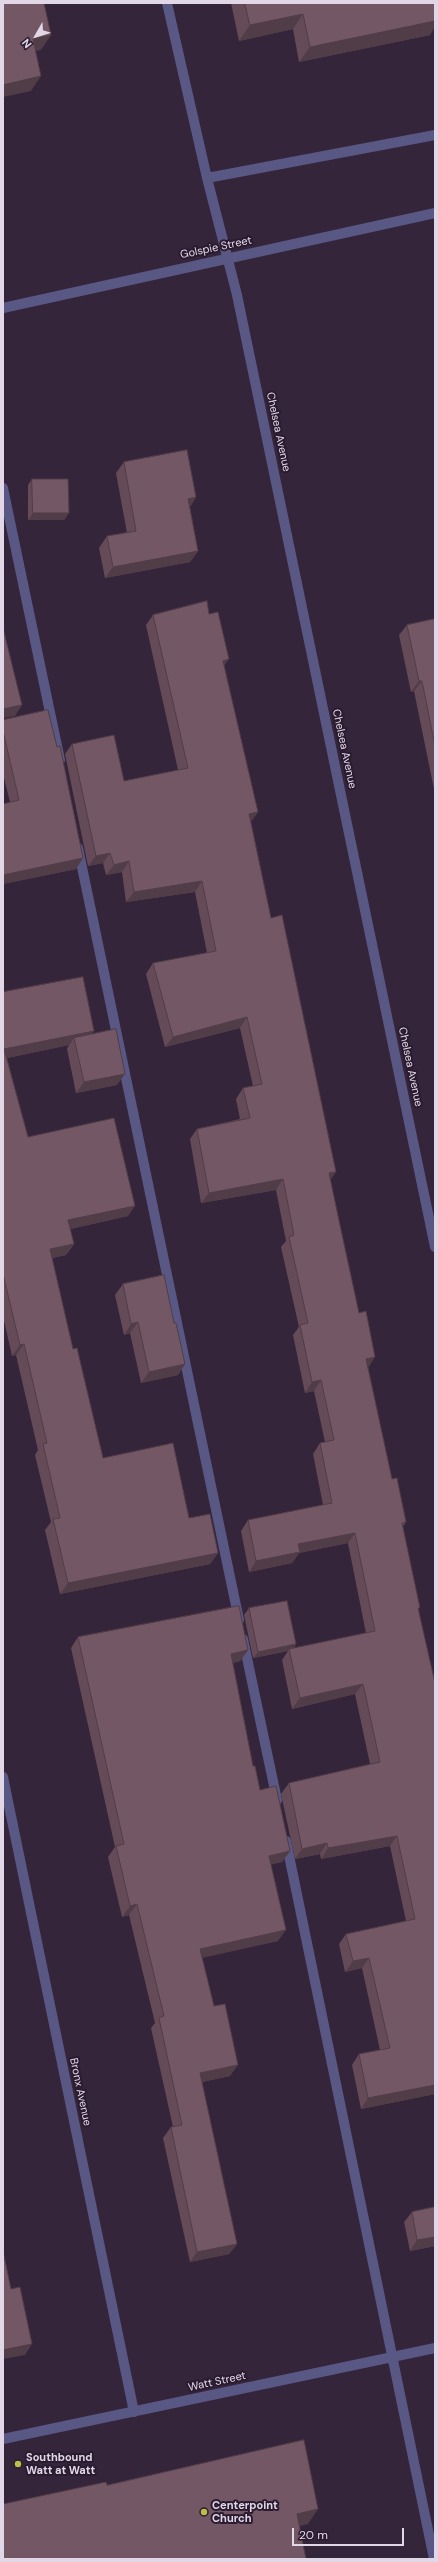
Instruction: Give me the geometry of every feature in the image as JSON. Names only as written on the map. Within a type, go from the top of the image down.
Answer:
[{"type":"street","name":"Chelsea Avenue","points":[[167,3],[207,178],[229,257],[435,1247]]},
{"type":"street","points":[[207,178],[435,135]]},
{"type":"street","name":"Golspie Street","points":[[3,308],[229,257],[435,213]]},
{"type":"street","points":[[3,488],[62,769]]},
{"type":"street","points":[[76,839],[280,1814]]},
{"type":"street","name":"Bronx Avenue","points":[[3,1777],[134,2412]]},
{"type":"street","points":[[283,1830],[434,2559]]},
{"type":"street","name":"Watt Street","points":[[3,2439],[435,2348]]},
{"type":"building","points":[[3,3],[44,3],[51,35],[33,39],[41,76],[3,85]]},
{"type":"building","points":[[245,3],[435,3],[435,21],[310,47],[303,14],[250,25]]},
{"type":"building","points":[[187,450],[196,497],[188,499],[198,551],[113,567],[107,536],[136,531],[124,462]]},
{"type":"building","points":[[32,479],[68,479],[69,513],[33,513]]},
{"type":"building","points":[[207,601],[209,614],[218,612],[229,659],[223,661],[258,812],[249,814],[271,918],[282,915],[336,1172],[329,1173],[340,1225],[359,1313],[366,1311],[375,1357],[366,1359],[392,1479],[397,1478],[406,1522],[402,1523],[420,1608],[418,1608],[435,1683],[435,2085],[368,2098],[359,2054],[390,2048],[369,1958],[353,1961],[346,1934],[415,1919],[397,1836],[328,1848],[327,1843],[302,1849],[289,1783],[380,1762],[363,1684],[300,1698],[289,1649],[375,1631],[355,1533],[298,1544],[300,1552],[256,1561],[248,1520],[332,1503],[320,1443],[334,1440],[321,1380],[312,1382],[300,1325],[308,1323],[289,1237],[294,1235],[283,1179],[209,1193],[197,1129],[250,1118],[243,1088],[262,1084],[247,1017],[173,1037],[153,963],[216,951],[202,881],[134,892],[129,861],[114,865],[110,853],[96,856],[72,744],[114,735],[124,781],[188,768],[153,615]]},
{"type":"building","points":[[435,619],[435,746],[422,681],[419,681],[407,625]]},
{"type":"building","points":[[4,632],[22,705],[3,709],[3,633]]},
{"type":"building","points":[[48,710],[57,747],[60,746],[83,858],[3,875],[3,804],[19,800],[3,731],[3,720]]},
{"type":"building","points":[[83,977],[94,1031],[4,1049],[28,1137],[114,1118],[135,1206],[68,1220],[74,1244],[50,1249],[73,1349],[77,1348],[103,1458],[173,1443],[189,1518],[210,1514],[218,1553],[68,1583],[53,1519],[60,1518],[43,1444],[47,1443],[24,1344],[20,1345],[3,1274],[3,992]]},
{"type":"building","points":[[116,1029],[125,1074],[84,1082],[74,1038]]},
{"type":"building","points":[[164,1275],[174,1323],[176,1323],[185,1364],[149,1372],[138,1322],[131,1324],[123,1284]]},
{"type":"building","points":[[287,1601],[296,1644],[258,1652],[249,1608]]},
{"type":"building","points":[[239,1606],[248,1650],[231,1654],[253,1766],[255,1766],[260,1790],[276,1786],[290,1851],[269,1856],[286,1930],[200,1949],[214,2006],[225,2004],[238,2065],[200,2073],[237,2244],[197,2252],[171,2127],[182,2125],[159,2018],[164,2016],[137,1904],[130,1906],[116,1846],[124,1844],[78,1637]]},
{"type":"building","points":[[435,2207],[435,2237],[417,2240],[412,2212]]},
{"type":"building","points":[[3,2251],[11,2289],[20,2287],[32,2344],[3,2350]]},
{"type":"building","name":"Centerpoint Church","points":[[304,2440],[318,2509],[297,2514],[306,2559],[3,2559],[3,2504],[106,2482],[107,2485]]},
{"type":"place","name":"Southbound Watt at Watt","points":[[18,2464]]},
{"type":"place","name":"Centerpoint Church","points":[[204,2512]]}]
